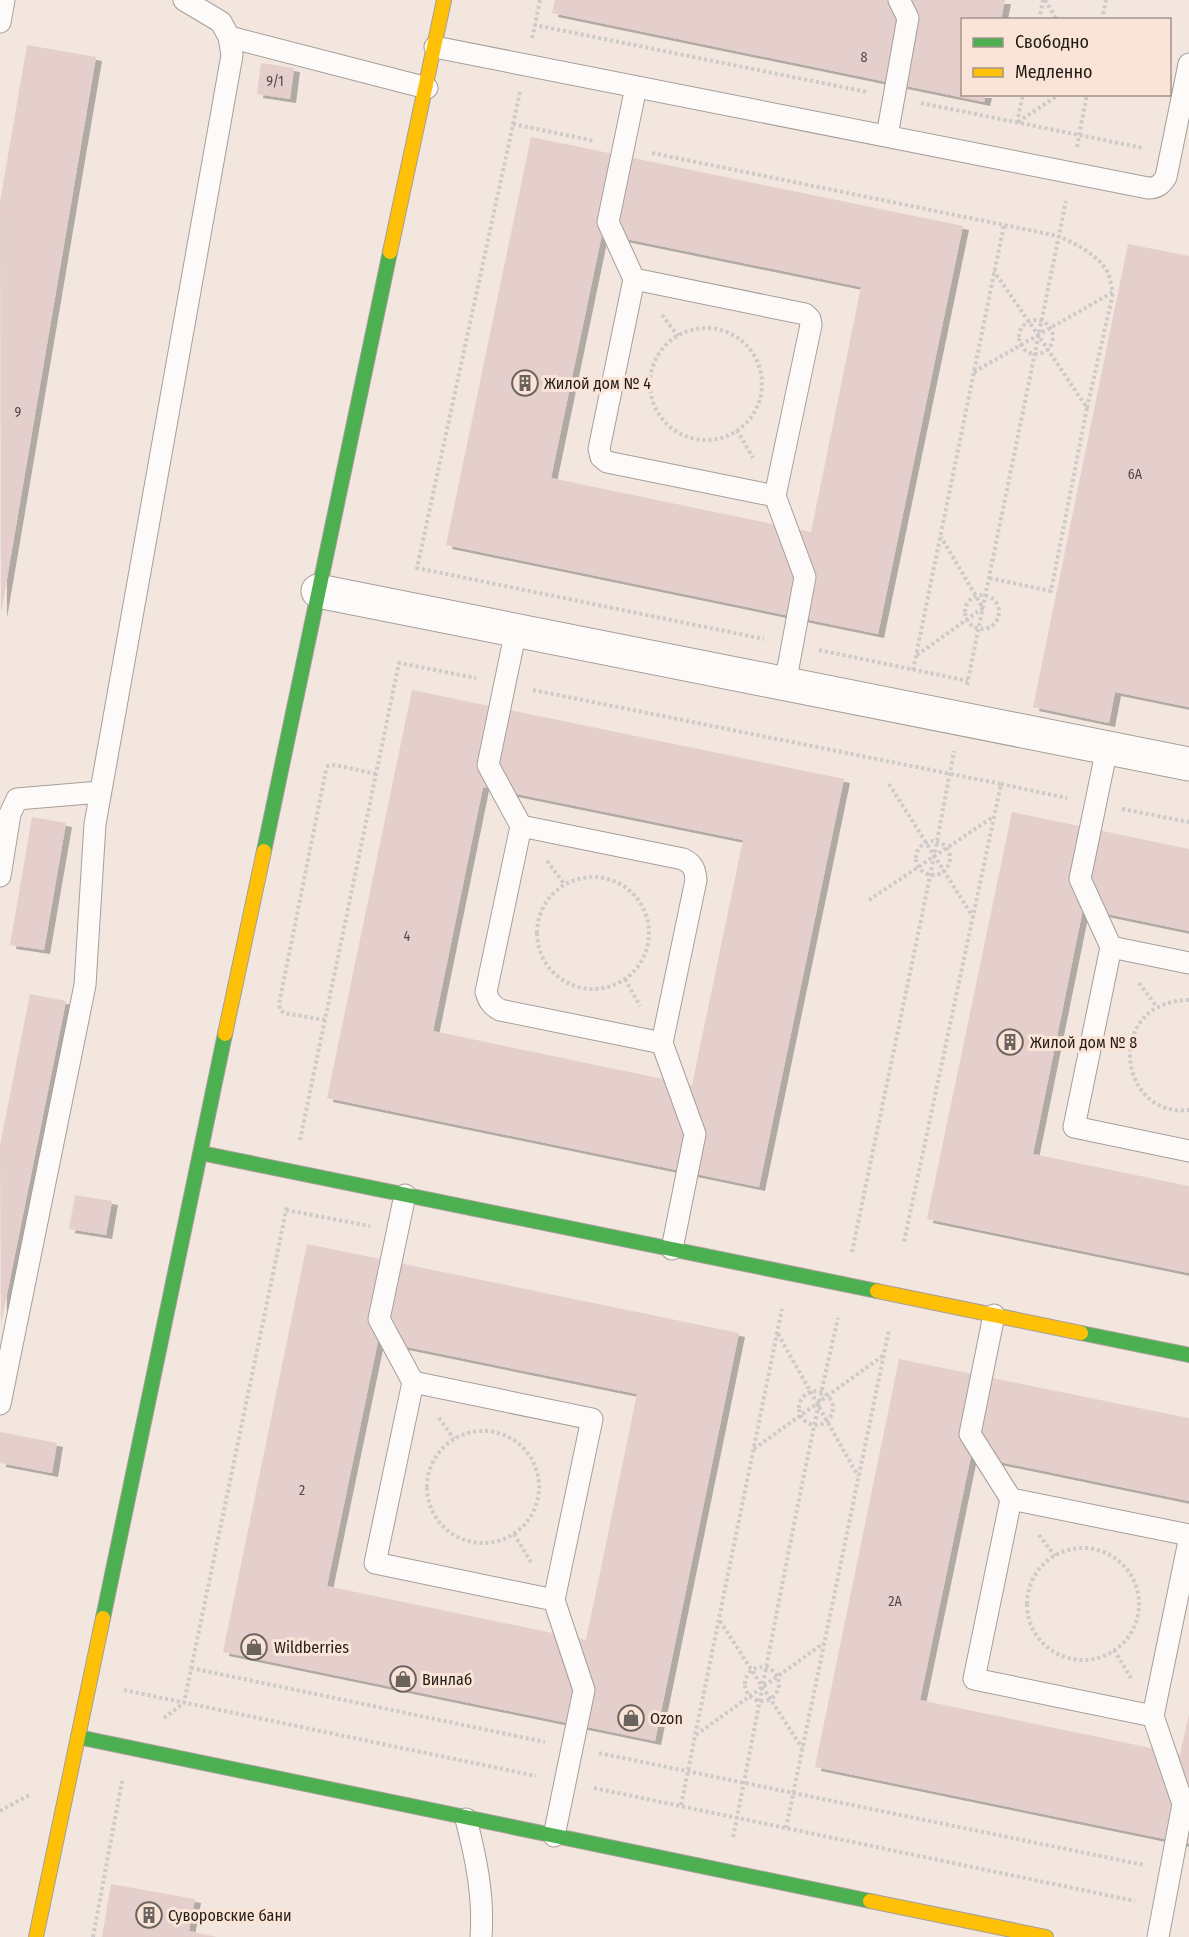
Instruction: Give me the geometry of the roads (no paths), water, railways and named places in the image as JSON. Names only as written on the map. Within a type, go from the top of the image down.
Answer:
[{"type":"street","points":[[36,1937],[444,0]]},
{"type":"street","points":[[318,591],[1189,764]]},
{"type":"street","points":[[201,1153],[1189,1355]]},
{"type":"street","points":[[78,1737],[1046,1937]]},
{"type":"lane","points":[[0,22],[4,0]]},
{"type":"lane","points":[[0,1404],[85,985],[95,824],[100,792],[232,55],[229,37],[221,22],[184,0]]},
{"type":"lane","points":[[887,136],[908,18],[899,0]]},
{"type":"lane","points":[[229,37],[427,88]]},
{"type":"lane","points":[[435,46],[1148,188],[1156,188],[1166,177],[1189,64]]},
{"type":"lane","points":[[636,87],[609,222],[634,279],[598,449],[601,457],[607,462],[776,496]]},
{"type":"lane","points":[[634,279],[805,314],[810,319],[811,324],[776,496],[805,577],[785,684]]},
{"type":"lane","points":[[516,630],[488,765],[521,826],[486,992],[492,1005],[500,1010],[662,1043]]},
{"type":"lane","points":[[1107,748],[1080,879],[1111,947],[1074,1127],[1189,1151]]},
{"type":"lane","points":[[0,876],[10,814],[17,799],[100,792]]},
{"type":"lane","points":[[521,826],[683,859],[690,863],[695,871],[696,880],[662,1043],[695,1134],[672,1249]]},
{"type":"lane","points":[[1111,947],[1189,963]]},
{"type":"lane","points":[[405,1195],[379,1319],[413,1382],[375,1563],[554,1600]]},
{"type":"lane","points":[[994,1315],[970,1434],[1011,1499],[974,1679],[1153,1716]]},
{"type":"lane","points":[[413,1382],[592,1419],[554,1600],[584,1690],[554,1836]]},
{"type":"lane","points":[[1011,1499],[1189,1535]]},
{"type":"lane","points":[[1158,1937],[1183,1804],[1153,1716],[1189,1541]]},
{"type":"lane","points":[[466,1819],[479,1873],[481,1937]]},
{"type":"place","name":"Жилой дом № 4","points":[[525,383]]},
{"type":"place","name":"Жилой дом № 8","points":[[1010,1042]]},
{"type":"place","name":"Wildberries","points":[[254,1647]]},
{"type":"place","name":"Винлаб","points":[[403,1679]]},
{"type":"place","name":"Ozon","points":[[631,1718]]},
{"type":"place","name":"Суворовские бани","points":[[149,1915]]}]
